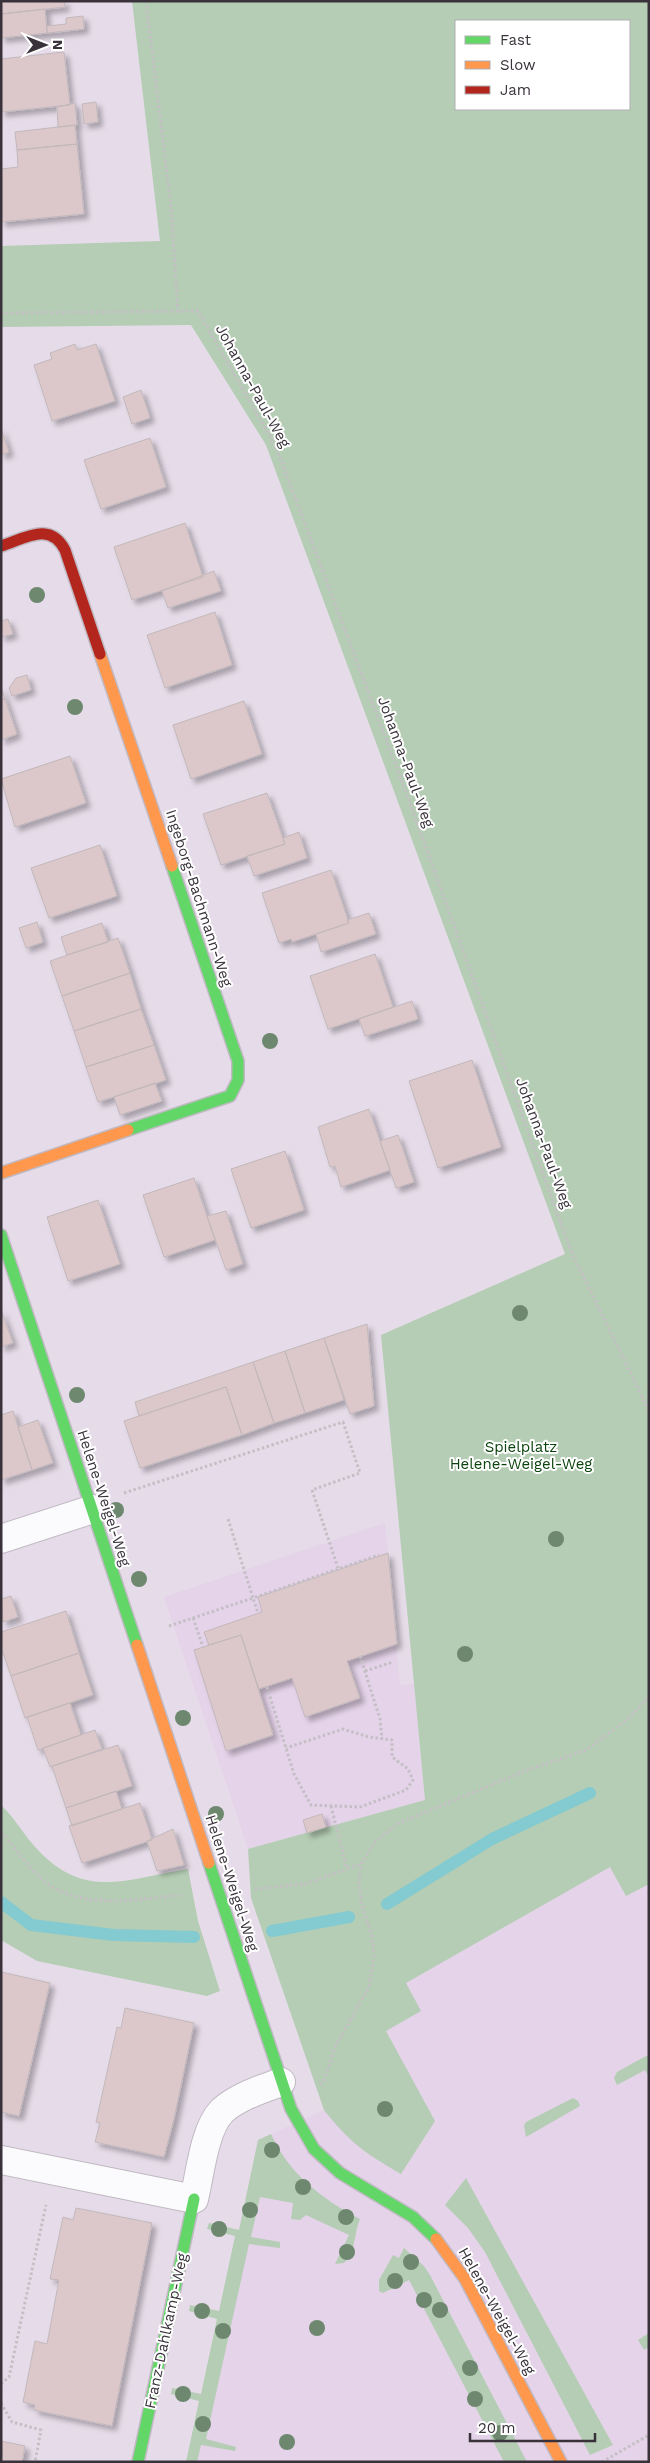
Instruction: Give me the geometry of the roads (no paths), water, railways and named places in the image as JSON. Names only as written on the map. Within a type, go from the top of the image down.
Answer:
[{"type":"street","name":"Ingeborg-Bachmann-Weg","points":[[1,546],[41,534],[52,534],[60,541],[65,550],[235,1052],[240,1076],[237,1088],[230,1096],[1,1173]]},
{"type":"street","name":"Helene-Weigel-Weg","points":[[1,1235],[291,2109],[314,2149],[340,2173],[413,2217],[441,2243],[465,2279],[561,2462]]},
{"type":"street","points":[[1,1539],[92,1507]]},
{"type":"street","name":"Franz-Dahlkamp-Weg","points":[[138,2462],[210,2130],[222,2112],[261,2089],[281,2082]]},
{"type":"street","points":[[1,2160],[194,2199]]},
{"type":"waterway","points":[[387,1904],[492,1839],[590,1793]]},
{"type":"waterway","points":[[1,1902],[31,1925],[114,1935],[194,1937]]},
{"type":"waterway","points":[[272,1931],[349,1917]]},
{"type":"park label","name":"Spielplatz Helene-Weigel-Weg","points":[[521,1456]]}]
